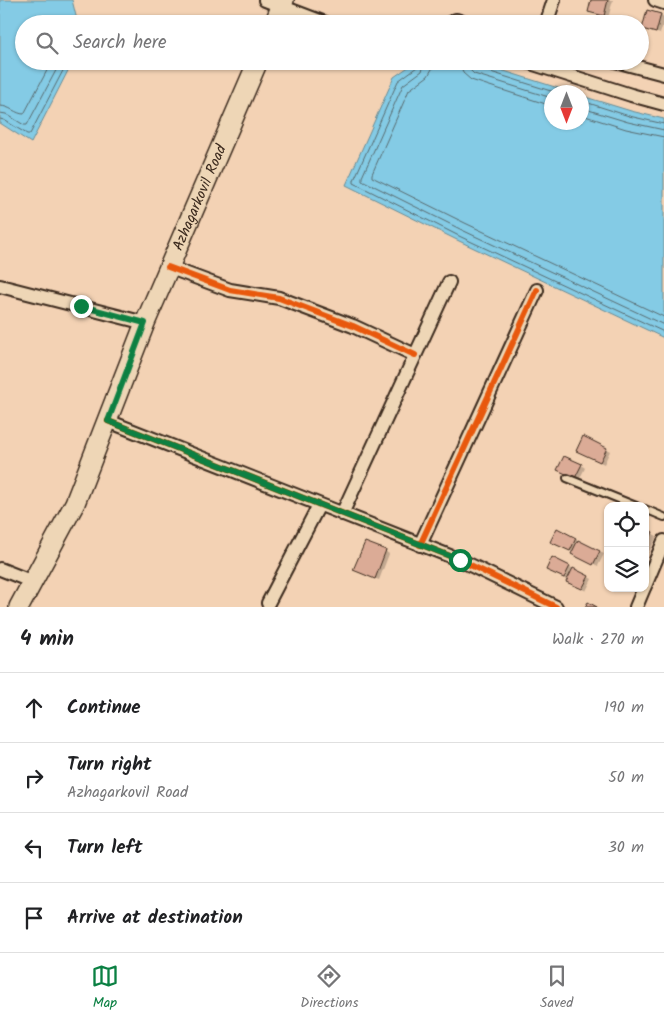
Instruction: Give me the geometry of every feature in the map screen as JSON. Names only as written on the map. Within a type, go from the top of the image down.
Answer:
[{"type":"main road","name":"Azhagarkovil Road","points":[[19,607],[75,502],[168,267],[254,70]]},
{"type":"street","points":[[549,15],[554,0]]},
{"type":"street","points":[[655,0],[664,3]]},
{"type":"street","points":[[276,8],[299,15]]},
{"type":"street","points":[[552,70],[664,104]]},
{"type":"street","points":[[649,70],[664,74]]},
{"type":"street","points":[[168,267],[230,290],[279,298],[353,326],[415,355]]},
{"type":"street","points":[[342,514],[449,282]]},
{"type":"street","points":[[0,286],[145,323]]},
{"type":"street","points":[[420,545],[537,290]]},
{"type":"street","points":[[108,421],[460,560],[556,607]]},
{"type":"street","points":[[268,603],[319,505]]},
{"type":"street","points":[[649,577],[664,541]]},
{"type":"street","points":[[0,569],[33,582]]},
{"type":"street","points":[[636,607],[643,592]]},
{"type":"lane","points":[[567,478],[626,502]]},
{"type":"lane","points":[[649,511],[664,517]]},
{"type":"water","points":[[0,0],[72,0],[76,15],[15,15],[15,70],[68,70],[31,143],[0,123]]},
{"type":"water","points":[[404,70],[501,70],[549,85],[544,85],[544,130],[589,130],[589,98],[664,119],[664,338],[457,240],[346,185],[394,77]]},
{"type":"building","points":[[591,0],[608,0],[604,15],[588,12]]},
{"type":"building","points":[[647,10],[661,14],[656,33],[649,31],[649,15],[646,15]]},
{"type":"building","points":[[583,436],[607,448],[600,462],[576,451]]},
{"type":"building","points":[[564,456],[582,464],[575,478],[557,470]]},
{"type":"building","points":[[557,528],[576,538],[570,551],[550,542]]},
{"type":"building","points":[[649,530],[653,532],[649,540]]},
{"type":"building","points":[[578,540],[600,551],[593,565],[571,554]]},
{"type":"building","points":[[365,542],[386,550],[375,579],[353,570]]},
{"type":"building","points":[[552,557],[570,566],[564,578],[546,570]]},
{"type":"building","points":[[573,568],[589,576],[582,589],[566,582]]},
{"type":"building","points":[[588,602],[597,607],[585,607]]},
{"type":"cycle path","points":[[168,267],[230,290],[279,298],[353,326],[415,355]]},
{"type":"cycle path","points":[[420,545],[537,290]]},
{"type":"cycle path","points":[[108,421],[460,560],[556,607]]},
{"type":"route","points":[[81,306],[145,323],[108,421],[460,560]]}]
